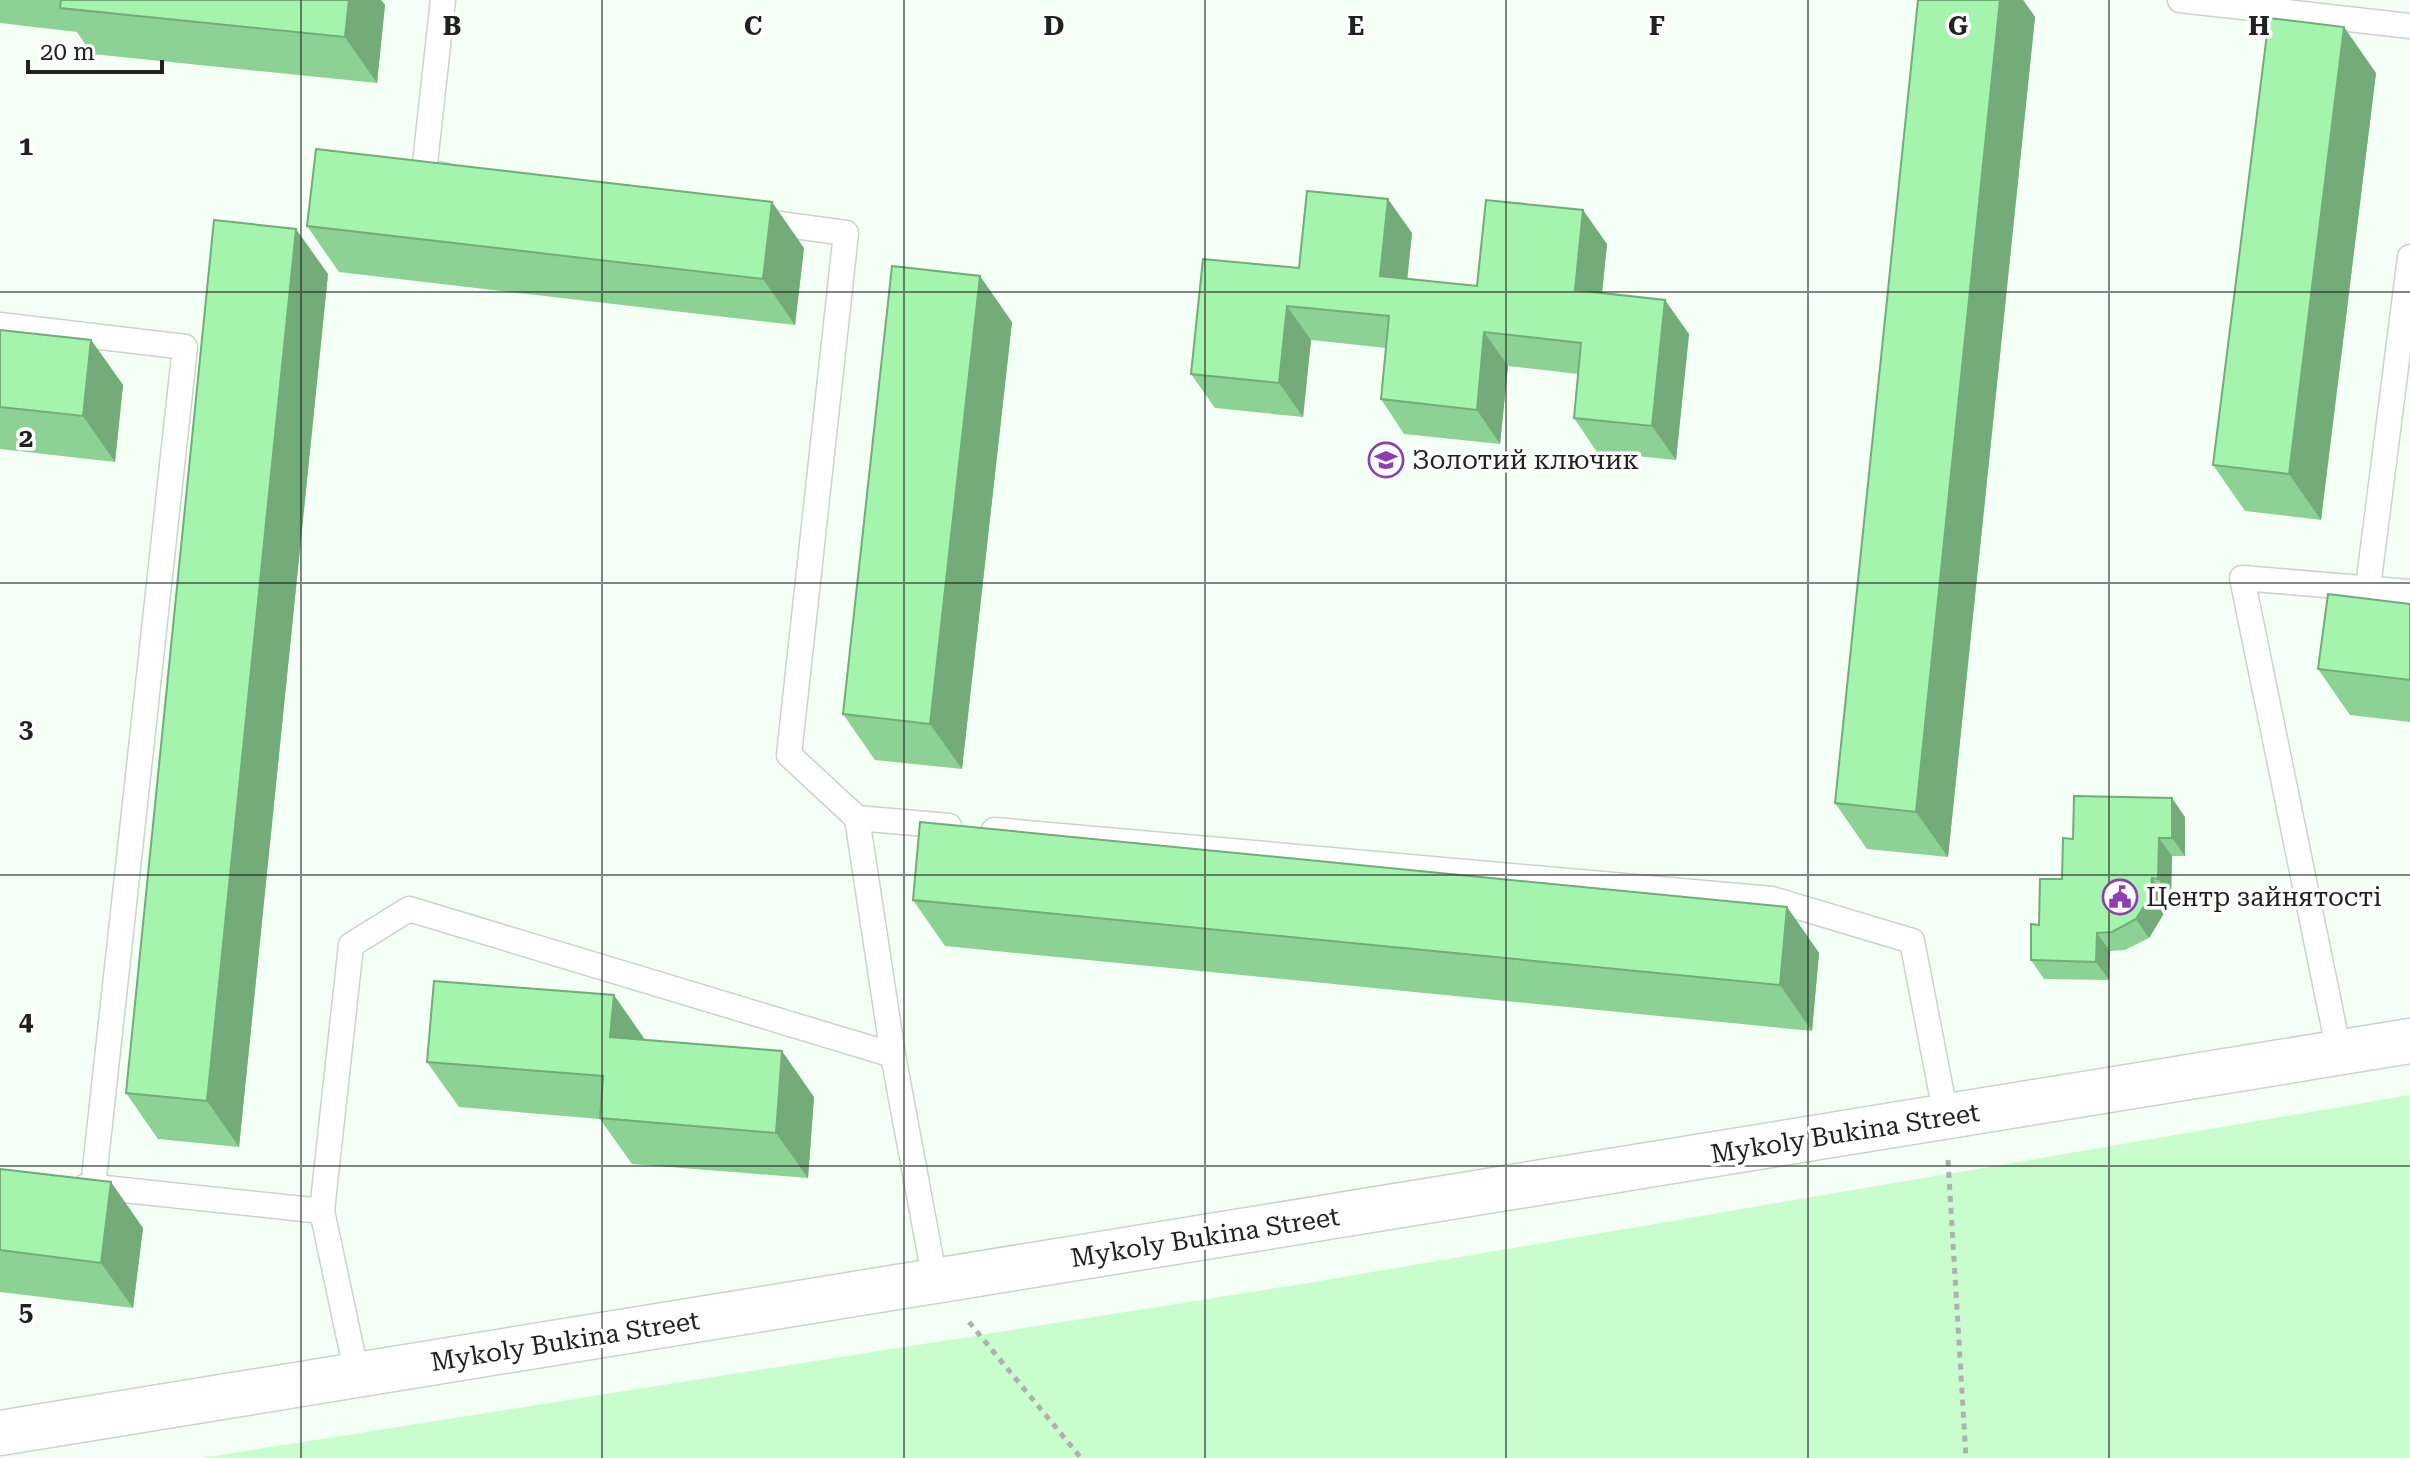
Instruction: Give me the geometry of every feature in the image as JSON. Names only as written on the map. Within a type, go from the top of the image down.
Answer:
[{"type":"street","name":"Mykoly Bukina Street","points":[[0,1433],[2410,1041]]},
{"type":"lane","points":[[443,0],[424,172],[471,179]]},
{"type":"lane","points":[[2180,0],[2410,26]]},
{"type":"lane","points":[[736,218],[846,233],[789,755],[857,818],[1772,899],[1912,941],[1946,1116]]},
{"type":"lane","points":[[2368,587],[2410,257]]},
{"type":"lane","points":[[0,325],[185,347],[93,1187]]},
{"type":"lane","points":[[2339,1052],[2242,578],[2410,592]]},
{"type":"lane","points":[[857,818],[893,1055],[935,1281]]},
{"type":"lane","points":[[357,1375],[322,1211],[351,945],[409,909],[893,1055]]},
{"type":"lane","points":[[62,1184],[322,1211]]},
{"type":"path","points":[[1946,1116],[1966,1458]]},
{"type":"path","points":[[935,1281],[1081,1458]]},
{"type":"green space","points":[[2410,1095],[2410,1458],[202,1458],[1308,1283]]},
{"type":"building","points":[[61,0],[349,0],[345,37],[60,8]]},
{"type":"building","points":[[1918,0],[2000,0],[1916,812],[1835,803]]},
{"type":"building","points":[[2269,18],[2344,27],[2289,474],[2213,465]]},
{"type":"building","points":[[316,149],[772,202],[763,279],[307,226]]},
{"type":"building","points":[[1307,191],[1388,199],[1380,276],[1477,286],[1486,200],[1583,210],[1575,290],[1665,300],[1652,426],[1574,418],[1581,343],[1484,332],[1477,410],[1381,399],[1389,316],[1287,306],[1279,383],[1191,374],[1203,259],[1299,268]]},
{"type":"building","points":[[214,220],[296,229],[207,1101],[126,1093]]},
{"type":"building","points":[[892,266],[980,276],[930,724],[843,714]]},
{"type":"building","points":[[0,330],[91,340],[83,416],[0,407]]},
{"type":"building","points":[[2328,594],[2410,604],[2410,680],[2318,669]]},
{"type":"building","name":"Центр зайнятості","points":[[2074,796],[2172,798],[2172,838],[2159,838],[2158,879],[2152,878],[2150,897],[2136,919],[2112,932],[2097,933],[2096,962],[2031,960],[2031,924],[2039,925],[2040,879],[2062,879],[2063,838],[2073,839]]},
{"type":"building","points":[[920,822],[1787,907],[1780,985],[913,900]]},
{"type":"building","points":[[434,981],[614,995],[610,1037],[782,1051],[776,1133],[600,1118],[603,1076],[427,1062]]},
{"type":"building","points":[[0,1169],[111,1182],[101,1263],[0,1250]]},
{"type":"place","name":"Золотий ключик","points":[[1386,460]]},
{"type":"place","name":"Центр зайнятості","points":[[2120,897]]}]
